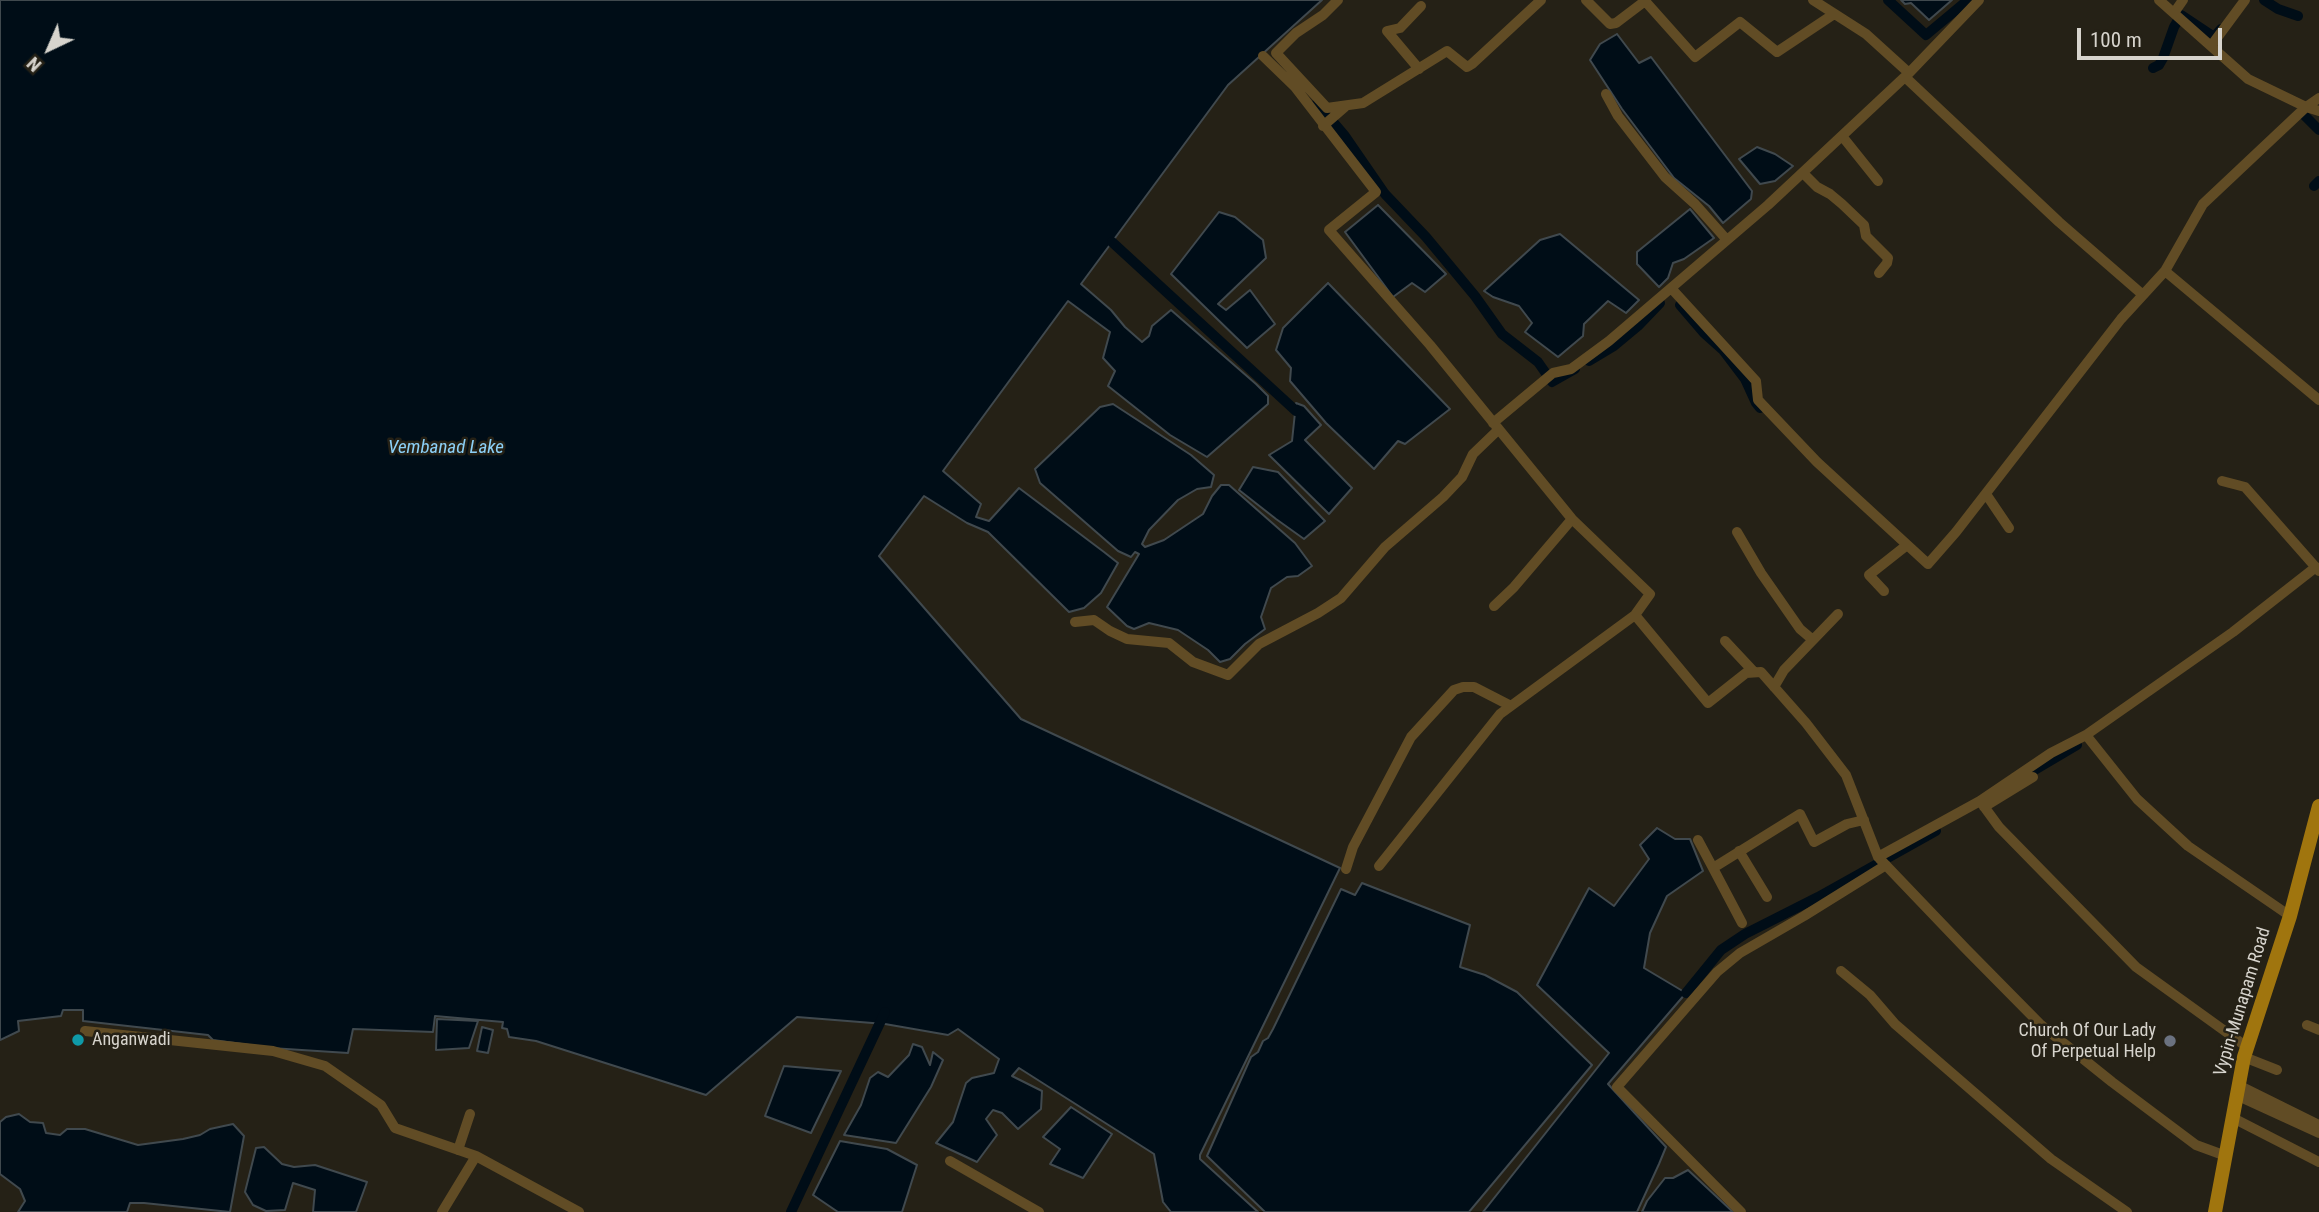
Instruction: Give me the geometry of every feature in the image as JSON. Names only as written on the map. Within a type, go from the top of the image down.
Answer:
[{"type":"main road","name":"Vypin-Munapam Road","points":[[2215,1212],[2246,1052],[2315,836],[2319,806]]},
{"type":"street","points":[[1338,0],[1296,33],[1276,53],[1327,108],[1363,103],[1447,51],[1462,67],[1472,64],[1541,0]]},
{"type":"street","points":[[1586,0],[1610,24],[1616,23],[1644,1],[1695,57],[1740,22],[1777,52],[1834,13]]},
{"type":"street","points":[[1813,0],[1866,34],[2059,222],[2143,295]]},
{"type":"street","points":[[1075,622],[1094,620],[1127,639],[1169,643],[1193,662],[1228,675],[1259,644],[1341,598],[1385,547],[1462,477],[1473,454],[1496,426],[1548,378],[1572,369],[1727,240],[1907,75],[1979,0]]},
{"type":"street","points":[[2159,0],[2248,79],[2319,111]]},
{"type":"street","points":[[2178,17],[2183,0]]},
{"type":"street","points":[[2211,46],[2245,0]]},
{"type":"street","points":[[1419,69],[1387,31],[1400,28],[1421,6]]},
{"type":"street","points":[[1263,56],[1295,87],[1376,192],[1329,230],[1430,345],[1572,519],[1650,594],[1635,614],[1500,714],[1379,866]]},
{"type":"street","points":[[1606,94],[1618,116],[1665,177],[1696,204],[1727,240]]},
{"type":"street","points":[[1671,288],[1756,381],[1759,400],[1817,462],[1928,564],[1986,494],[2121,319],[2165,271],[2203,204],[2319,97]]},
{"type":"street","points":[[1324,125],[1346,106]]},
{"type":"street","points":[[1842,136],[1878,181]]},
{"type":"street","points":[[1802,173],[1864,225],[1866,236],[1888,258],[1879,273]]},
{"type":"street","points":[[2165,271],[2319,400]]},
{"type":"street","points":[[1982,804],[2051,753],[2086,735],[2233,632],[2317,569],[2245,487],[2222,481]]},
{"type":"street","points":[[1986,494],[2009,528]]},
{"type":"street","points":[[1494,606],[1514,587],[1572,519]]},
{"type":"street","points":[[1737,532],[1761,573],[1800,629],[1813,640]]},
{"type":"street","points":[[1884,591],[1869,575],[1907,545]]},
{"type":"street","points":[[1635,614],[1708,703],[1746,673],[1761,672],[1806,723],[1846,775],[1882,861],[2041,1026],[2196,1145],[2225,1156]]},
{"type":"street","points":[[1774,687],[1784,670],[1838,614]]},
{"type":"street","points":[[1725,641],[1754,672]]},
{"type":"street","points":[[1346,869],[1353,847],[1411,737],[1454,690],[1474,687],[1511,706]]},
{"type":"street","points":[[2086,735],[2137,799],[2188,846],[2290,916]]},
{"type":"street","points":[[1741,1212],[1617,1087],[1717,972],[1740,953],[1804,916],[1882,861],[2033,777]]},
{"type":"street","points":[[1982,804],[1999,827],[2136,967],[2246,1052],[2277,1070]]},
{"type":"street","points":[[1713,868],[1800,814],[1814,842],[1847,824],[1864,820]]},
{"type":"street","points":[[1698,840],[1742,923]]},
{"type":"street","points":[[1739,851],[1767,897]]},
{"type":"street","points":[[1841,971],[1871,995],[1895,1024],[2051,1159],[2127,1212]]},
{"type":"street","points":[[2307,1025],[2319,1030]]},
{"type":"street","points":[[85,1031],[273,1051],[325,1066],[381,1105],[395,1128],[476,1156],[579,1212]]},
{"type":"street","points":[[2237,1090],[2319,1125]]},
{"type":"street","points":[[2237,1090],[2319,1133]]},
{"type":"street","points":[[458,1150],[470,1114]]},
{"type":"street","points":[[2233,1118],[2319,1162]]},
{"type":"street","points":[[442,1212],[476,1156]]},
{"type":"street","points":[[950,1161],[1038,1212]]},
{"type":"water","name":"Vembanad Lake","points":[[0,0],[1322,0],[1228,85],[1081,284],[1142,342],[1149,336],[1152,326],[1171,310],[1256,384],[1268,396],[1268,404],[1207,457],[1170,435],[1108,386],[1115,371],[1103,358],[1110,332],[1068,301],[943,471],[981,504],[976,517],[989,521],[1019,488],[1104,552],[1118,563],[1101,593],[1084,608],[1069,612],[988,532],[967,523],[924,496],[879,556],[1021,719],[1340,868],[1200,1155],[1200,1159],[1258,1212],[1171,1212],[1163,1202],[1154,1154],[1019,1068],[1012,1076],[1042,1091],[1041,1109],[1018,1129],[1002,1113],[993,1110],[986,1119],[997,1135],[977,1162],[936,1143],[953,1122],[966,1083],[972,1078],[994,1073],[999,1059],[958,1029],[948,1035],[885,1024],[797,1017],[706,1095],[536,1041],[509,1037],[507,1029],[502,1028],[503,1022],[435,1016],[433,1032],[353,1029],[348,1053],[271,1048],[213,1040],[208,1035],[83,1021],[83,1010],[63,1010],[61,1016],[18,1021],[19,1031],[0,1040]]},
{"type":"water","points":[[1901,0],[1952,0],[1929,20],[1911,3],[1905,4]]},
{"type":"water","points":[[1617,34],[1639,63],[1651,57],[1752,191],[1751,199],[1723,223],[1709,206],[1674,178],[1622,109],[1590,60],[1600,44]]},
{"type":"water","points":[[1757,147],[1775,154],[1793,166],[1775,181],[1760,184],[1739,159]]},
{"type":"water","points":[[1378,205],[1446,274],[1425,292],[1412,283],[1393,297],[1345,232]]},
{"type":"water","points":[[1690,209],[1714,238],[1684,259],[1673,263],[1668,278],[1659,287],[1637,264],[1637,252]]},
{"type":"water","points":[[1219,212],[1235,217],[1263,240],[1266,258],[1218,304],[1226,310],[1250,290],[1275,324],[1247,348],[1171,274]]},
{"type":"water","points":[[1560,234],[1639,300],[1626,313],[1608,301],[1584,324],[1583,336],[1558,357],[1525,332],[1532,323],[1519,306],[1484,291],[1540,240]]},
{"type":"water","points":[[1328,283],[1450,409],[1405,444],[1398,441],[1374,469],[1326,423],[1290,381],[1291,368],[1276,350],[1283,328]]},
{"type":"water","points":[[1296,403],[1304,406],[1321,425],[1305,440],[1352,488],[1329,514],[1269,455],[1292,441]]},
{"type":"water","points":[[1113,404],[1191,455],[1214,475],[1211,487],[1197,489],[1178,500],[1149,530],[1142,544],[1145,547],[1164,540],[1203,514],[1221,485],[1229,485],[1295,543],[1312,566],[1298,576],[1287,577],[1271,588],[1261,617],[1265,629],[1230,659],[1220,662],[1208,650],[1178,630],[1149,623],[1134,629],[1127,626],[1107,607],[1139,554],[1135,552],[1131,557],[1118,551],[1040,483],[1035,469],[1100,407]]},
{"type":"water","points":[[1253,467],[1278,472],[1325,521],[1304,539],[1276,519],[1239,490]]},
{"type":"water","points":[[1657,828],[1675,839],[1690,839],[1703,871],[1667,896],[1650,933],[1644,968],[1686,993],[1608,1084],[1666,1147],[1659,1164],[1637,1212],[1483,1212],[1609,1053],[1537,985],[1589,888],[1614,906],[1649,859],[1640,845]]},
{"type":"water","points":[[1362,883],[1470,925],[1460,967],[1485,975],[1517,992],[1592,1065],[1469,1212],[1265,1212],[1207,1156],[1251,1057],[1258,1052],[1273,1029],[1341,889],[1355,895]]},
{"type":"water","points":[[437,1019],[478,1021],[469,1048],[436,1050]]},
{"type":"water","points":[[482,1027],[493,1030],[488,1053],[477,1051]]},
{"type":"water","points":[[913,1044],[922,1047],[930,1065],[933,1052],[943,1060],[931,1087],[896,1143],[844,1135],[861,1105],[870,1078],[878,1072],[888,1077],[909,1055]]},
{"type":"water","points":[[784,1066],[841,1071],[811,1133],[765,1116]]},
{"type":"water","points":[[1071,1107],[1112,1134],[1083,1178],[1050,1164],[1060,1149],[1043,1137]]},
{"type":"water","points":[[19,1114],[30,1122],[43,1123],[46,1133],[60,1135],[67,1129],[85,1129],[138,1145],[183,1139],[233,1124],[244,1136],[230,1212],[130,1203],[127,1212],[18,1212],[25,1201],[20,1189],[0,1174],[0,1122],[6,1117]]},
{"type":"water","points":[[840,1141],[887,1149],[917,1165],[902,1212],[838,1212],[813,1195]]},
{"type":"water","points":[[264,1147],[282,1164],[294,1167],[315,1165],[367,1182],[356,1212],[313,1212],[315,1190],[293,1183],[285,1210],[266,1211],[253,1205],[245,1192],[256,1148]]},
{"type":"water","points":[[1688,1170],[1733,1212],[1642,1212],[1665,1178],[1673,1178]]},
{"type":"waterway","points":[[1888,0],[1926,35],[1968,0]]},
{"type":"waterway","points":[[2264,0],[2278,9],[2298,16]]},
{"type":"waterway","points":[[2153,68],[2159,65],[2163,58],[2181,15],[2214,37],[2221,29]]},
{"type":"waterway","points":[[1317,103],[1345,136],[1385,194],[1426,237],[1475,296],[1502,334],[1538,362],[1552,382],[1575,369]]},
{"type":"waterway","points":[[2301,112],[2319,130]]},
{"type":"waterway","points":[[2314,186],[2319,181]]},
{"type":"waterway","points":[[1112,242],[1296,411]]},
{"type":"waterway","points":[[1589,361],[1614,346],[1660,303]]},
{"type":"waterway","points":[[1680,305],[1723,350],[1745,379],[1760,408]]},
{"type":"waterway","points":[[2033,771],[2077,745]]},
{"type":"waterway","points":[[1686,993],[1721,950],[1745,934],[1936,831]]},
{"type":"waterway","points":[[791,1212],[885,1012]]},
{"type":"place","name":"Anganwadi","points":[[78,1040]]},
{"type":"place","name":"Church Of Our Lady Of Perpetual Help","points":[[2170,1041]]}]
